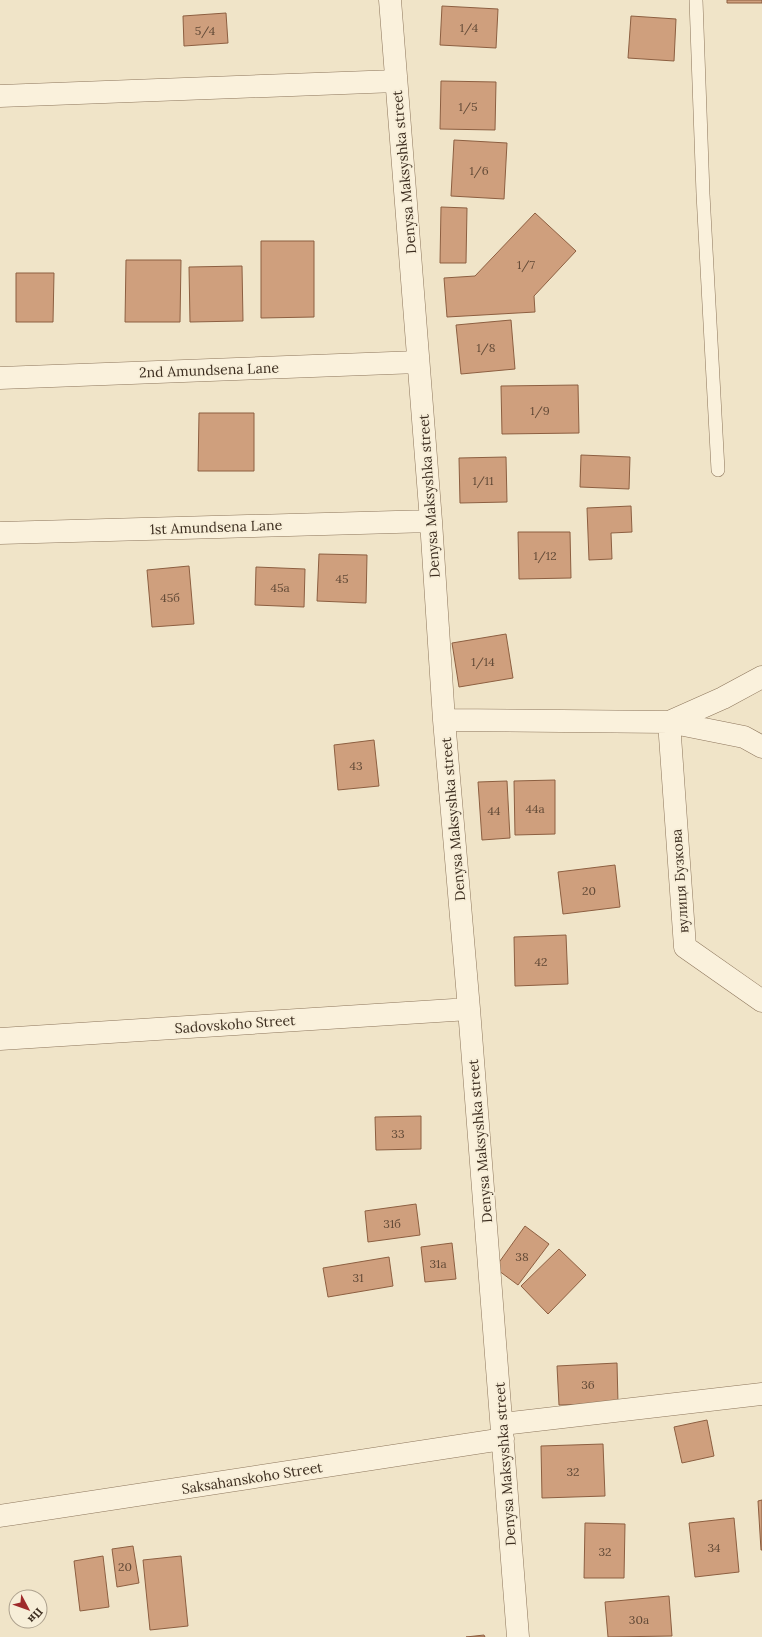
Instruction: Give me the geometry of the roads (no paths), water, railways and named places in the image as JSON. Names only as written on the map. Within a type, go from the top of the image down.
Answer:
[{"type":"street","name":"Denysa Maksyshka street","points":[[390,0],[431,521],[444,720],[469,1009],[518,1637]]},
{"type":"street","points":[[0,96],[396,80]]},
{"type":"street","name":"2nd Amundsena Lane","points":[[0,378],[418,362]]},
{"type":"street","name":"1st Amundsena Lane","points":[[0,534],[431,521]]},
{"type":"street","points":[[669,722],[723,698],[762,677]]},
{"type":"street","points":[[444,720],[669,722],[744,737],[762,747]]},
{"type":"street","name":"вулиця Бузкова","points":[[669,722],[685,947],[762,1001]]},
{"type":"street","name":"Sadovskoho Street","points":[[0,1039],[469,1009]]},
{"type":"street","name":"Saksahanskoho Street","points":[[0,1516],[503,1431],[762,1394]]},
{"type":"lane","points":[[696,0],[703,194],[718,470]]}]
